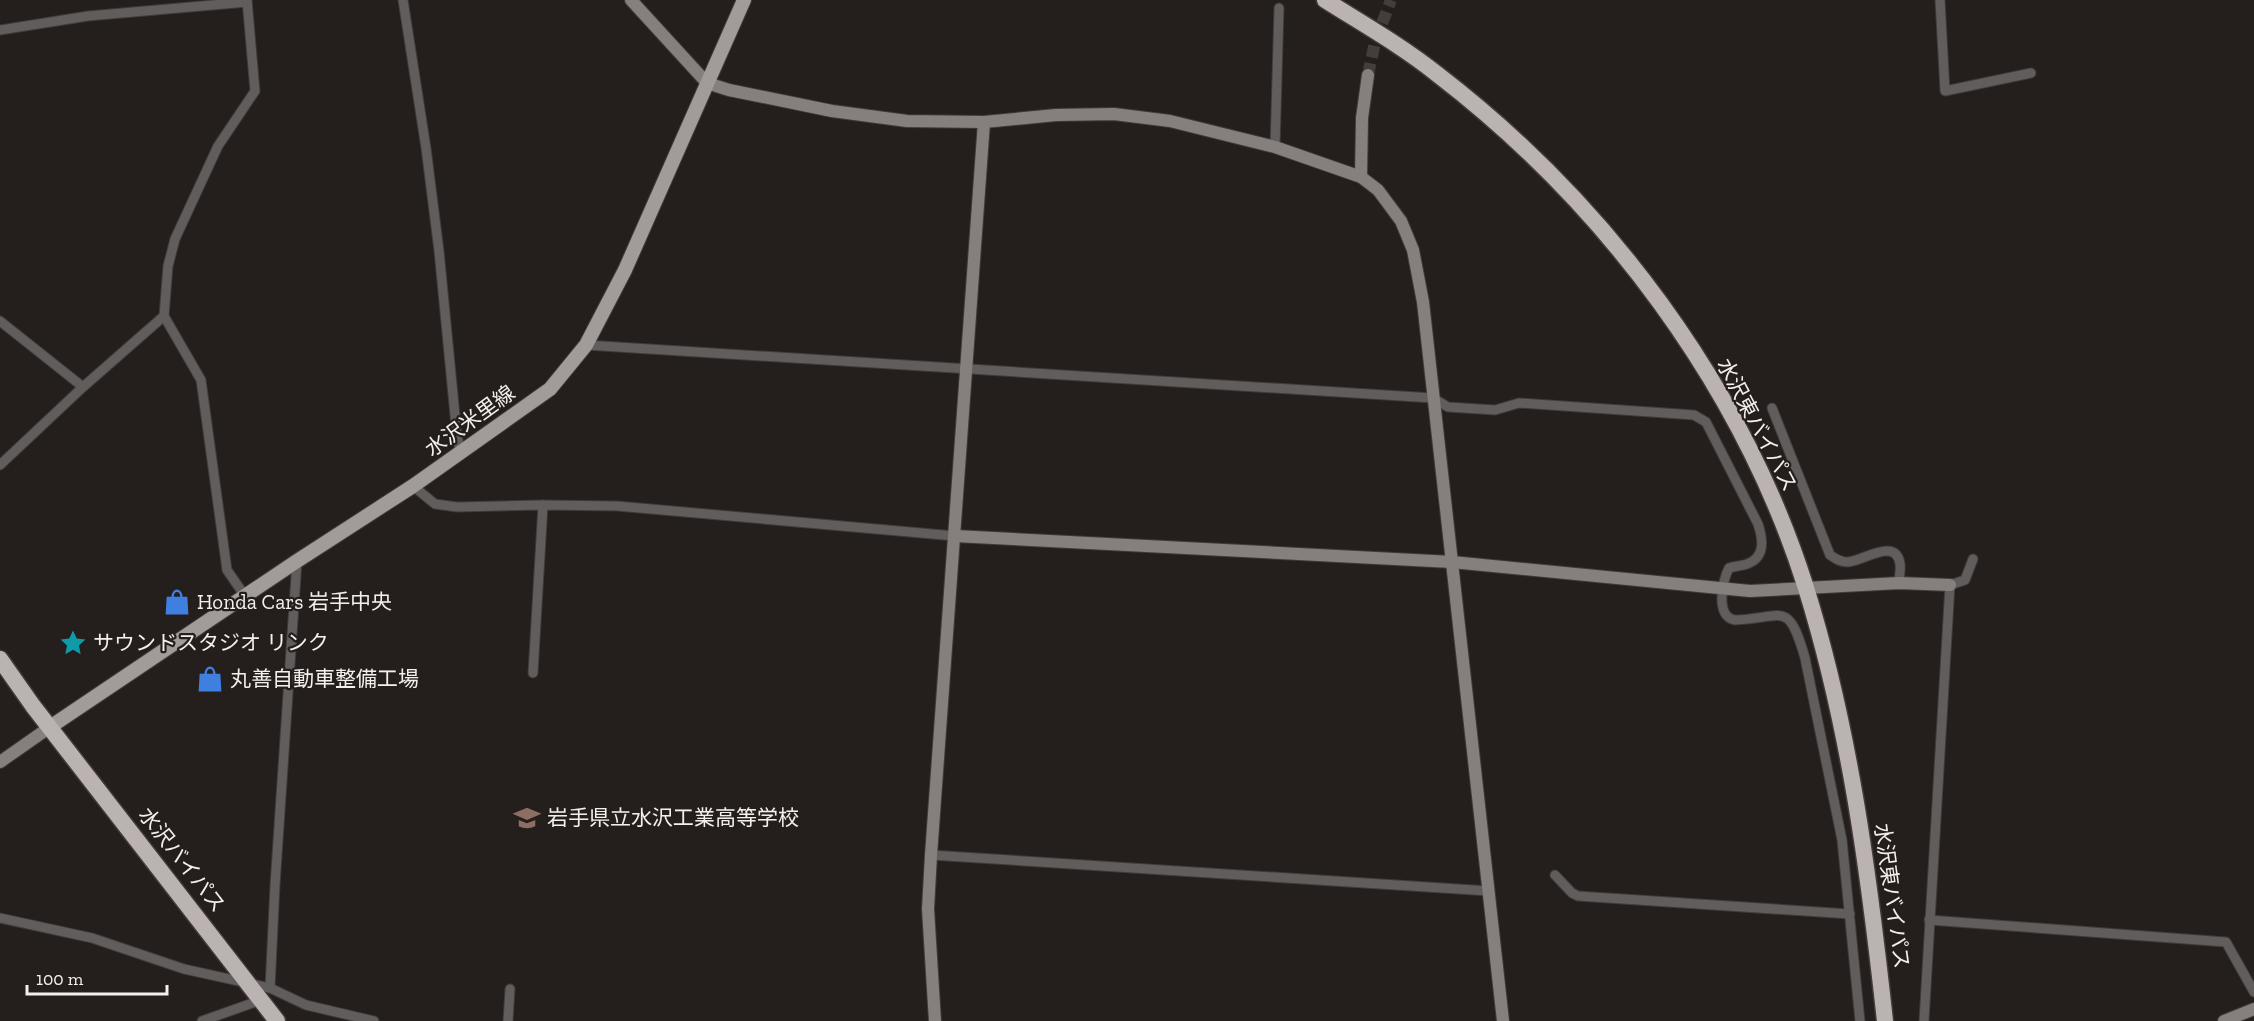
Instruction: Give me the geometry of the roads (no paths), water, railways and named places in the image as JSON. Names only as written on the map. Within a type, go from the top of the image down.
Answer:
[{"type":"highway","name":"水沢東バイパス","points":[[1325,0],[1436,72],[1484,112],[1570,194],[1612,241],[1647,286],[1713,384],[1743,437],[1773,503],[1805,588],[1827,666],[1848,755],[1864,850],[1885,1021]]},
{"type":"highway","points":[[1341,0],[1436,72]]},
{"type":"highway","name":"水沢バイパス","points":[[0,659],[50,727],[251,984],[265,994],[277,1021]]},
{"type":"main road","name":"水沢米里線","points":[[50,727],[413,486],[550,389],[586,345],[625,270],[744,0]]},
{"type":"street","points":[[403,0],[426,148],[439,251],[456,436],[461,453]]},
{"type":"street","points":[[631,0],[707,83],[729,90],[832,111],[907,121],[984,122],[1114,114],[1170,121],[1275,147],[1361,177],[1391,204],[1413,250],[1423,302],[1503,1021]]},
{"type":"street","points":[[1940,0],[1945,91],[2031,73]]},
{"type":"street","points":[[0,30],[88,16],[247,1],[255,91],[218,146],[175,239],[168,266],[164,316],[201,380],[227,570],[245,596]]},
{"type":"street","points":[[1275,147],[1279,8]]},
{"type":"street","points":[[1361,177],[1362,118],[1368,75]]},
{"type":"street","points":[[935,1021],[928,909],[984,122]]},
{"type":"street","points":[[0,465],[82,387],[164,316]]},
{"type":"street","points":[[0,321],[82,387]]},
{"type":"street","points":[[586,345],[1433,398],[1448,407],[1495,410],[1519,403],[1694,415],[1706,422],[1763,537],[1762,549],[1757,560],[1729,568],[1725,576],[1723,610],[1729,619],[1741,620],[1779,615],[1792,623],[1799,635],[1820,723],[1842,840],[1860,1021]]},
{"type":"street","points":[[1772,408],[1830,555],[1847,562],[1889,550],[1896,554],[1900,563],[1899,583]]},
{"type":"street","points":[[413,486],[435,504],[457,507],[617,506],[955,536],[1452,562],[1724,590],[1750,591],[1899,583],[1950,585],[1965,580],[1973,559]]},
{"type":"street","points":[[533,673],[543,505]]},
{"type":"street","points":[[265,994],[275,885],[297,561]]},
{"type":"street","points":[[1924,1021],[1950,585]]},
{"type":"street","points":[[0,762],[50,727]]},
{"type":"street","points":[[931,855],[1489,891]]},
{"type":"street","points":[[1555,875],[1572,893],[1578,896],[1850,914]]},
{"type":"street","points":[[0,918],[92,938],[184,969],[251,984]]},
{"type":"street","points":[[1929,920],[2226,942],[2254,992]]},
{"type":"street","points":[[508,1021],[510,989]]},
{"type":"street","points":[[202,1021],[265,994],[374,1021]]},
{"type":"street","points":[[2224,1021],[2254,1009]]},
{"type":"tunnel","points":[[1368,75],[1375,42],[1391,0]]},
{"type":"place","name":"Honda Cars 岩手中央","points":[[177,602]]},
{"type":"place","name":"サウンドスタジオ リンク","points":[[73,643]]},
{"type":"place","name":"丸善自動車整備工場","points":[[210,679]]},
{"type":"place","name":"岩手県立水沢工業高等学校","points":[[527,818]]}]
